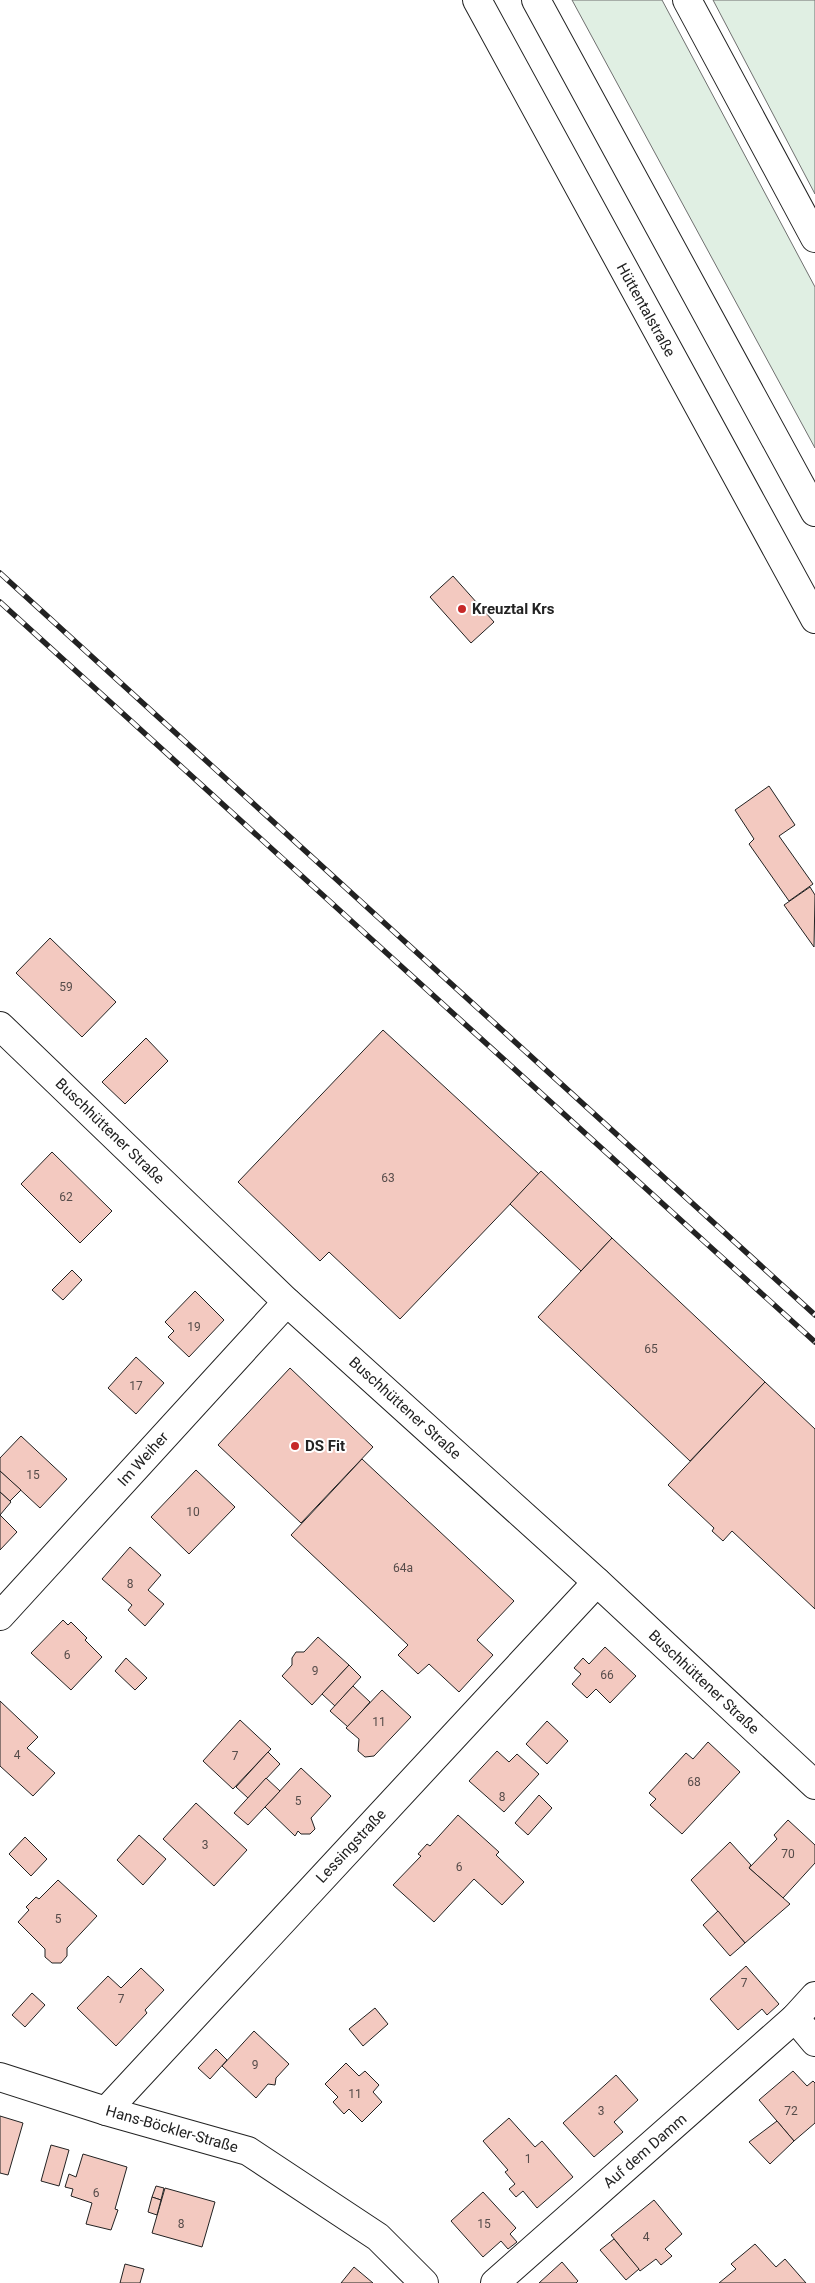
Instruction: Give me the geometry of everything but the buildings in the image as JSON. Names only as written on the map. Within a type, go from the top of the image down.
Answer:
[{"type":"main road","name":"Hüttentalstraße","points":[[477,0],[815,619]]},
{"type":"main road","points":[[536,0],[815,512]]},
{"type":"main road","points":[[687,0],[815,238]]},
{"type":"main road","name":"Buschhüttener Straße","points":[[0,1026],[287,1302],[597,1582],[815,1785]]},
{"type":"main road","name":"Im Weiher","points":[[0,1616],[287,1302]]},
{"type":"main road","name":"Lessingstraße","points":[[106,2111],[597,1582]]},
{"type":"main road","points":[[815,1996],[794,2018],[815,2042]]},
{"type":"main road","name":"Auf dem Damm","points":[[495,2283],[794,2018]]},
{"type":"main road","name":"Hans-Böckler-Straße","points":[[0,2077],[106,2111],[248,2151],[378,2237],[424,2283]]},
{"type":"green space","points":[[572,0],[662,0],[815,287],[815,448]]},
{"type":"green space","points":[[713,0],[815,0],[815,194]]},
{"type":"railway","points":[[0,573],[815,1315]]},
{"type":"railway","points":[[0,602],[815,1342]]},
{"type":"place","name":"Kreuztal Krs","points":[[462,609]]},
{"type":"place","name":"DS Fit","points":[[295,1446]]}]
